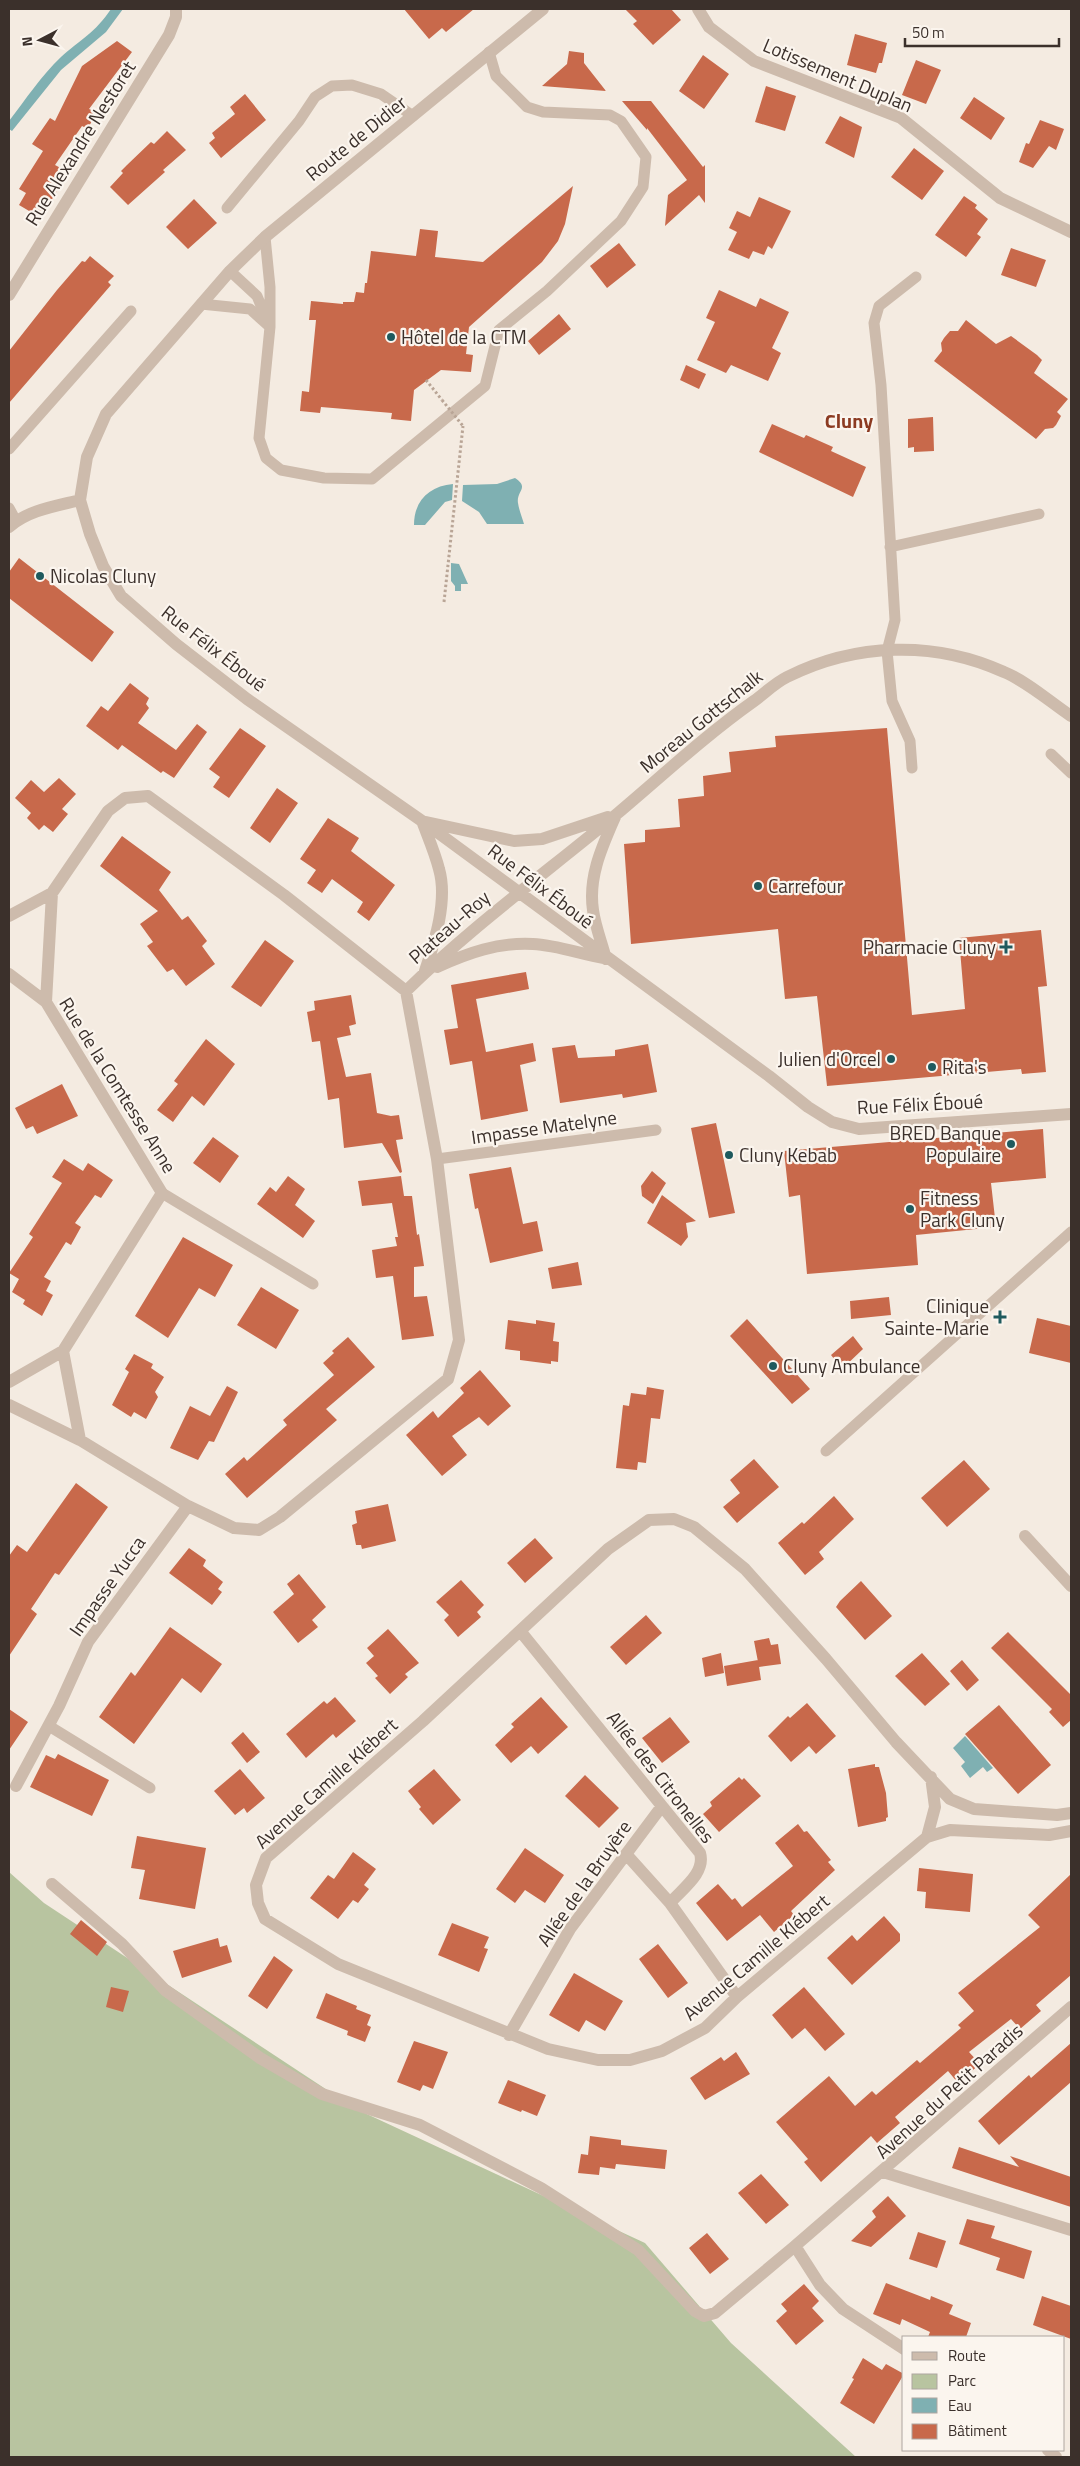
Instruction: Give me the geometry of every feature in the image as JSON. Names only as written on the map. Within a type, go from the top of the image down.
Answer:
[{"type":"street","name":"Rue Alexandre Nestoret","points":[[9,295],[169,35],[176,17],[176,9]]},
{"type":"street","name":"Route de Didier","points":[[80,500],[87,457],[106,414],[230,271],[265,237],[543,9]]},
{"type":"street","name":"Lotissement Duplan","points":[[698,9],[709,27],[754,61],[901,118],[1000,198],[1071,232]]},
{"type":"street","points":[[13,524],[32,513],[80,500]]},
{"type":"street","name":"Rue Félix Éboué","points":[[80,500],[90,534],[103,566],[120,596],[176,644],[247,699],[422,822],[606,959],[769,1076],[808,1107],[832,1122],[859,1129],[1071,1114]]},
{"type":"street","name":"Moreau Gottschalk","points":[[518,893],[616,815],[734,715],[786,678],[833,660],[866,651],[887,650],[948,653],[1005,672],[1071,716]]},
{"type":"street","points":[[9,916],[52,893],[108,811],[125,798],[148,796],[284,895],[406,991],[436,1159],[459,1340],[448,1379],[280,1517],[259,1530],[234,1528],[188,1506],[80,1440],[9,1405]]},
{"type":"street","points":[[422,822],[514,841],[542,839],[616,815]]},
{"type":"street","points":[[425,972],[470,952],[504,944],[534,944],[606,959],[593,911],[591,889],[597,860],[616,815]]},
{"type":"street","points":[[422,822],[440,871],[441,900],[438,932],[425,972]]},
{"type":"street","points":[[46,1002],[52,893]]},
{"type":"street","name":"Plateau-Roy","points":[[406,991],[425,972],[518,893]]},
{"type":"street","name":"Rue de la Comtesse Anne","points":[[9,974],[46,1002],[162,1193],[63,1351],[9,1382]]},
{"type":"street","points":[[63,1351],[80,1440]]},
{"type":"street","name":"Impasse Yucca","points":[[16,1786],[48,1726],[88,1642],[188,1506]]},
{"type":"street","name":"Avenue Camille Klébert","points":[[1071,1813],[1057,1815],[974,1809],[950,1799],[896,1742],[746,1569],[694,1527],[674,1519],[649,1520],[608,1549],[520,1632],[266,1858],[256,1885],[258,1903],[265,1919],[338,1964],[509,2035],[548,2049],[598,2060],[630,2060],[662,2051],[705,2028],[737,1997],[927,1836],[950,1830],[1049,1835],[1071,1831]]},
{"type":"street","points":[[1025,1536],[1071,1586]]},
{"type":"street","name":"Allée des Citronelles","points":[[520,1632],[700,1854],[702,1862],[700,1871],[670,1903]]},
{"type":"street","points":[[927,1836],[935,1807],[931,1778]]},
{"type":"street","name":"Allée de la Bruyère","points":[[509,2035],[570,1929],[662,1806]]},
{"type":"street","points":[[626,1854],[670,1903],[737,1997]]},
{"type":"street","points":[[52,1884],[122,1944],[165,1990],[260,2058],[322,2094],[420,2125],[541,2188],[638,2250],[695,2311],[704,2316],[715,2313],[835,2210],[883,2172]]},
{"type":"street","name":"Avenue du Petit Paradis","points":[[883,2172],[1071,2007]]},
{"type":"street","name":"Avenue du Petit Paradis","points":[[883,2172],[1071,2230]]},
{"type":"street","points":[[795,2246],[820,2285],[843,2309],[902,2348]]},
{"type":"lane","points":[[265,237],[270,288],[270,326],[259,438],[266,458],[281,470],[324,478],[372,479],[486,386],[499,330],[547,291],[621,221],[643,187],[646,157],[621,121],[610,115],[543,112],[527,107],[496,76],[489,52]]},
{"type":"lane","points":[[227,208],[299,121],[315,97],[332,86],[352,85],[381,94],[413,116]]},
{"type":"lane","points":[[230,271],[258,296],[270,326]]},
{"type":"lane","points":[[912,768],[910,740],[892,701],[887,650],[895,620],[881,385],[874,323],[879,306],[916,277]]},
{"type":"lane","points":[[201,304],[250,309],[270,326]]},
{"type":"lane","points":[[9,449],[131,311]]},
{"type":"lane","points":[[9,508],[13,524]]},
{"type":"lane","points":[[890,547],[1039,514]]},
{"type":"lane","points":[[1051,754],[1071,773]]},
{"type":"lane","name":"Impasse Matelyne","points":[[436,1159],[656,1130]]},
{"type":"lane","points":[[162,1193],[313,1284]]},
{"type":"lane","points":[[826,1451],[1071,1232]]},
{"type":"lane","points":[[48,1726],[150,1788]]},
{"type":"path","points":[[426,380],[463,426],[444,602]]},
{"type":"green space","points":[[9,1872],[44,1903],[356,2109],[645,2243],[731,2343],[856,2457],[9,2457]]},
{"type":"water","points":[[111,9],[123,9],[106,32],[61,70],[12,131],[9,129],[9,121],[47,72],[61,57],[93,30]]},
{"type":"water","points":[[515,478],[522,484],[518,503],[524,524],[487,524],[479,512],[462,501],[463,485],[497,484]]},
{"type":"water","points":[[453,484],[452,500],[445,502],[425,525],[414,525],[417,509],[424,496],[444,485]]},
{"type":"water","points":[[451,563],[459,564],[468,584],[461,584],[461,591],[455,591],[455,586],[451,581]]},
{"type":"water","points":[[965,1736],[993,1768],[987,1772],[983,1767],[970,1778],[961,1766],[965,1762],[953,1748]]},
{"type":"building","points":[[404,9],[474,9],[446,32],[442,28],[429,39]]},
{"type":"building","points":[[625,9],[671,9],[681,20],[653,45],[633,24],[637,21]]},
{"type":"building","points":[[855,34],[887,43],[882,63],[879,63],[876,73],[847,65]]},
{"type":"building","points":[[117,41],[132,52],[89,109],[96,112],[88,129],[82,126],[55,165],[68,172],[41,218],[19,205],[26,193],[19,189],[43,151],[32,144],[50,118],[55,121],[82,66]]},
{"type":"building","points":[[569,51],[584,53],[584,63],[606,91],[542,86],[567,64]]},
{"type":"building","points":[[703,55],[729,74],[704,109],[679,91]]},
{"type":"building","points":[[916,60],[941,70],[926,104],[902,95]]},
{"type":"building","points":[[766,86],[796,96],[785,131],[755,122]]},
{"type":"building","points":[[245,94],[266,120],[221,158],[209,143],[215,138],[212,133],[235,114],[230,107]]},
{"type":"building","points":[[974,97],[1005,118],[991,140],[960,118]]},
{"type":"building","points":[[622,101],[651,101],[703,167],[705,165],[705,203],[699,195],[665,226],[668,195],[687,180],[647,128],[647,130]]},
{"type":"building","points":[[840,116],[862,127],[854,158],[825,143]]},
{"type":"building","points":[[1040,120],[1064,129],[1056,150],[1049,146],[1033,168],[1019,162],[1026,143],[1029,144]]},
{"type":"building","points":[[167,131],[186,150],[163,170],[165,172],[128,205],[110,187],[123,173],[121,171],[127,165],[151,142],[154,144]]},
{"type":"building","points":[[914,148],[944,171],[922,200],[891,177]]},
{"type":"building","points":[[573,186],[565,224],[558,241],[542,262],[469,327],[466,354],[473,355],[471,372],[441,370],[414,390],[411,421],[391,419],[392,413],[321,407],[320,413],[300,411],[302,391],[309,392],[316,320],[309,320],[311,301],[343,304],[343,302],[354,302],[356,292],[364,293],[371,251],[416,256],[420,229],[438,231],[435,257],[483,262]]},
{"type":"building","points":[[964,196],[977,205],[975,208],[988,219],[977,234],[981,237],[966,257],[935,235]]},
{"type":"building","points":[[759,197],[791,211],[772,249],[768,246],[764,255],[753,251],[749,259],[728,250],[737,232],[729,228],[737,211],[750,217]]},
{"type":"building","points":[[194,199],[217,223],[188,249],[166,227]]},
{"type":"building","points":[[619,243],[636,265],[607,288],[590,266]]},
{"type":"building","points":[[1011,248],[1046,260],[1036,287],[1001,275]]},
{"type":"building","points":[[90,256],[114,276],[108,282],[111,285],[9,403],[9,351],[57,290],[82,261],[85,262]]},
{"type":"building","points":[[719,290],[756,307],[760,298],[789,312],[772,348],[781,353],[768,381],[731,365],[726,373],[697,360],[715,322],[706,318]]},
{"type":"building","points":[[559,314],[571,329],[539,355],[528,341]]},
{"type":"building","points":[[966,320],[996,344],[1011,336],[1042,360],[1034,373],[1068,399],[1057,412],[1061,416],[1053,428],[1045,429],[1036,439],[934,361],[942,351],[941,343],[944,338],[950,331],[958,331]]},
{"type":"building","points":[[686,365],[706,374],[699,389],[680,380]]},
{"type":"building","points":[[933,417],[934,451],[914,452],[914,447],[908,448],[908,419]]},
{"type":"building","points":[[772,424],[804,438],[806,435],[833,447],[831,451],[866,467],[853,497],[759,452]]},
{"type":"building","points":[[19,558],[114,632],[92,662],[9,598],[9,572]]},
{"type":"building","points":[[130,683],[149,698],[146,704],[149,708],[138,723],[176,750],[197,724],[207,732],[174,778],[163,771],[161,773],[122,745],[118,750],[86,726],[101,706],[108,711]]},
{"type":"building","points":[[240,728],[266,746],[229,798],[213,787],[220,777],[209,769]]},
{"type":"building","name":"Carrefour","points":[[887,728],[912,1015],[965,1009],[959,938],[1041,930],[1047,986],[1038,987],[1046,1072],[1022,1074],[1021,1069],[827,1086],[817,996],[785,999],[778,929],[631,944],[624,844],[645,842],[645,830],[680,827],[678,799],[704,796],[703,776],[731,772],[729,752],[776,747],[775,736]]},
{"type":"building","points":[[59,778],[76,794],[62,809],[68,814],[53,832],[44,825],[39,830],[27,818],[31,813],[15,798],[31,780],[44,792]]},
{"type":"building","points":[[277,788],[298,803],[270,843],[250,828]]},
{"type":"building","points":[[328,818],[359,838],[351,851],[395,885],[369,921],[357,912],[363,902],[332,879],[322,893],[307,883],[316,870],[300,859]]},
{"type":"building","points":[[122,836],[171,872],[159,890],[182,920],[188,916],[207,941],[202,946],[215,964],[186,986],[173,969],[167,972],[147,946],[153,942],[140,924],[158,911],[100,866]]},
{"type":"building","points":[[265,940],[294,961],[261,1007],[231,987]]},
{"type":"building","points":[[526,972],[529,989],[476,999],[486,1052],[533,1043],[536,1061],[520,1065],[528,1111],[481,1120],[472,1061],[450,1065],[444,1030],[458,1028],[451,985]]},
{"type":"building","points":[[351,995],[356,1024],[349,1026],[351,1035],[337,1038],[346,1077],[371,1073],[377,1113],[391,1116],[399,1115],[403,1139],[396,1140],[402,1172],[400,1173],[382,1143],[344,1148],[339,1098],[328,1100],[320,1041],[312,1042],[307,1012],[315,1010],[314,1001]]},
{"type":"building","points":[[206,1039],[235,1064],[204,1106],[192,1096],[173,1122],[157,1110],[178,1084],[174,1081]]},
{"type":"building","points":[[648,1044],[657,1092],[623,1098],[622,1094],[560,1103],[552,1048],[575,1045],[578,1058],[615,1056],[615,1050]]},
{"type":"building","points":[[62,1084],[78,1116],[37,1134],[33,1126],[26,1129],[15,1108]]},
{"type":"building","points":[[716,1123],[735,1213],[709,1218],[691,1128]]},
{"type":"building","points":[[1043,1129],[1046,1178],[991,1183],[996,1227],[916,1235],[918,1265],[807,1274],[800,1195],[789,1197],[784,1151]]},
{"type":"building","points":[[213,1137],[239,1156],[220,1183],[193,1163]]},
{"type":"building","points":[[64,1159],[83,1171],[88,1163],[113,1180],[101,1198],[95,1195],[75,1223],[81,1227],[71,1245],[66,1242],[44,1277],[51,1281],[46,1291],[53,1295],[42,1316],[23,1304],[25,1300],[12,1292],[19,1279],[9,1273],[33,1237],[29,1234],[62,1183],[52,1177]]},
{"type":"building","points":[[511,1167],[523,1224],[537,1221],[543,1251],[490,1263],[478,1208],[475,1209],[469,1174]]},
{"type":"building","points":[[652,1171],[666,1183],[653,1204],[642,1196],[641,1186]]},
{"type":"building","points":[[288,1176],[305,1189],[295,1205],[315,1221],[303,1238],[257,1204],[270,1187],[276,1192]]},
{"type":"building","points":[[401,1176],[404,1196],[412,1196],[417,1235],[419,1234],[424,1266],[414,1267],[414,1297],[427,1296],[434,1336],[402,1340],[393,1276],[376,1278],[372,1250],[397,1246],[395,1237],[398,1237],[392,1203],[362,1206],[358,1181]]},
{"type":"building","points":[[662,1195],[696,1221],[686,1223],[688,1237],[681,1246],[647,1223]]},
{"type":"building","points":[[183,1237],[233,1265],[215,1297],[199,1288],[168,1338],[135,1316]]},
{"type":"building","points":[[578,1262],[582,1285],[552,1289],[548,1268]]},
{"type":"building","points":[[261,1287],[299,1310],[276,1349],[237,1325]]},
{"type":"building","points":[[889,1297],[891,1315],[851,1319],[850,1301]]},
{"type":"building","points":[[1037,1318],[1071,1326],[1071,1363],[1029,1353]]},
{"type":"building","name":"Cluny Ambulance","points":[[747,1319],[810,1389],[792,1404],[730,1336]]},
{"type":"building","points":[[508,1320],[536,1324],[536,1320],[555,1323],[553,1341],[559,1342],[558,1362],[551,1361],[551,1364],[520,1360],[520,1351],[505,1349]]},
{"type":"building","points":[[853,1336],[863,1349],[842,1369],[831,1355]]},
{"type":"building","points":[[348,1337],[375,1367],[326,1409],[337,1420],[247,1498],[225,1474],[244,1457],[247,1461],[287,1425],[283,1420],[334,1375],[323,1363],[334,1353],[332,1351]]},
{"type":"building","points":[[134,1354],[153,1364],[151,1368],[164,1377],[155,1392],[158,1397],[146,1419],[134,1412],[131,1417],[112,1405],[129,1372],[125,1369]]},
{"type":"building","points":[[480,1370],[511,1406],[488,1426],[479,1417],[452,1436],[467,1455],[442,1476],[406,1435],[433,1411],[438,1418],[464,1393],[460,1388]]},
{"type":"building","points":[[227,1386],[238,1392],[214,1442],[209,1441],[198,1460],[170,1448],[190,1406],[210,1416]]},
{"type":"building","points":[[647,1387],[664,1390],[660,1419],[651,1418],[646,1463],[638,1462],[637,1470],[616,1468],[623,1405],[629,1406],[631,1393],[646,1395]]},
{"type":"building","points":[[754,1459],[779,1487],[737,1523],[723,1507],[740,1493],[730,1480]]},
{"type":"building","points":[[964,1460],[990,1489],[947,1527],[921,1498]]},
{"type":"building","points":[[76,1483],[108,1507],[59,1575],[55,1573],[31,1609],[37,1614],[9,1656],[9,1556],[17,1545],[27,1552]]},
{"type":"building","points":[[834,1496],[854,1519],[819,1552],[824,1559],[805,1575],[778,1543],[802,1522],[804,1524]]},
{"type":"building","points":[[388,1504],[396,1541],[362,1549],[361,1545],[356,1545],[352,1525],[357,1523],[355,1511]]},
{"type":"building","points":[[535,1538],[553,1558],[525,1583],[507,1563]]},
{"type":"building","points":[[189,1548],[206,1560],[203,1566],[223,1582],[218,1589],[222,1592],[212,1605],[169,1573]]},
{"type":"building","points":[[299,1574],[326,1607],[312,1620],[318,1627],[298,1643],[273,1612],[294,1594],[287,1584]]},
{"type":"building","points":[[461,1580],[484,1605],[477,1612],[481,1617],[458,1637],[444,1620],[449,1615],[436,1602]]},
{"type":"building","points":[[861,1581],[892,1616],[865,1640],[836,1607]]},
{"type":"building","points":[[646,1615],[662,1633],[626,1665],[610,1647]]},
{"type":"building","points":[[170,1627],[222,1664],[201,1693],[182,1678],[134,1744],[99,1717],[131,1672],[135,1676]]},
{"type":"building","points":[[388,1629],[419,1663],[405,1674],[408,1677],[390,1694],[375,1678],[378,1676],[366,1663],[374,1656],[367,1648]]},
{"type":"building","points":[[1008,1632],[1071,1695],[1071,1720],[1063,1727],[1049,1712],[1052,1709],[991,1648]]},
{"type":"building","points":[[769,1638],[771,1645],[778,1644],[781,1664],[759,1667],[754,1641]]},
{"type":"building","points":[[721,1653],[724,1673],[705,1677],[702,1658]]},
{"type":"building","points":[[922,1653],[950,1684],[925,1706],[895,1676]]},
{"type":"building","points":[[758,1660],[761,1680],[727,1686],[724,1666]]},
{"type":"building","points":[[962,1660],[979,1680],[967,1691],[950,1671]]},
{"type":"building","points":[[335,1697],[356,1721],[336,1738],[333,1734],[306,1758],[286,1734],[324,1701],[327,1704]]},
{"type":"building","points":[[541,1697],[568,1727],[538,1754],[531,1746],[511,1763],[495,1745],[514,1727],[511,1724]]},
{"type":"building","points":[[807,1703],[836,1736],[816,1754],[809,1746],[791,1762],[768,1736],[788,1716],[790,1718]]},
{"type":"building","points":[[999,1705],[1051,1765],[1018,1794],[965,1734]]},
{"type":"building","points":[[9,1709],[28,1722],[9,1750]]},
{"type":"building","points":[[670,1717],[690,1742],[662,1763],[642,1738]]},
{"type":"building","points":[[243,1732],[260,1752],[247,1763],[231,1743]]},
{"type":"building","points":[[58,1754],[109,1780],[92,1816],[30,1787],[46,1755],[55,1759]]},
{"type":"building","points":[[875,1764],[875,1767],[879,1767],[886,1793],[888,1817],[886,1821],[858,1827],[848,1769]]},
{"type":"building","points":[[240,1769],[265,1798],[247,1813],[244,1808],[235,1815],[214,1791]]},
{"type":"building","points":[[434,1769],[461,1800],[433,1825],[419,1809],[421,1807],[408,1791]]},
{"type":"building","points":[[585,1775],[619,1808],[599,1828],[565,1796]]},
{"type":"building","points":[[739,1777],[742,1780],[744,1778],[761,1796],[719,1832],[703,1814],[712,1806],[710,1802]]},
{"type":"building","points":[[798,1824],[804,1832],[807,1831],[831,1860],[828,1862],[835,1870],[791,1911],[794,1915],[774,1932],[760,1915],[727,1941],[696,1903],[718,1884],[732,1900],[735,1898],[742,1907],[793,1866],[775,1843]]},
{"type":"building","points":[[137,1836],[206,1848],[195,1909],[139,1899],[145,1870],[131,1868]]},
{"type":"building","points":[[525,1848],[564,1875],[545,1903],[525,1890],[515,1903],[496,1889]]},
{"type":"building","points":[[353,1852],[376,1869],[364,1885],[369,1889],[358,1903],[353,1900],[338,1919],[310,1898],[328,1875],[334,1879]]},
{"type":"building","points":[[919,1868],[973,1874],[970,1912],[925,1908],[926,1892],[917,1891]]},
{"type":"building","points":[[1071,1874],[1071,1975],[1036,2005],[1041,2011],[1020,2029],[1011,2019],[969,2052],[980,2064],[958,2083],[948,2071],[895,2117],[900,2123],[877,2143],[871,2136],[821,2182],[804,2162],[808,2159],[776,2122],[829,2076],[855,2106],[872,2091],[876,2095],[917,2060],[920,2063],[961,2028],[958,2025],[974,2011],[958,1993],[1040,1927],[1028,1915]]},
{"type":"building","points":[[884,1916],[900,1934],[900,1941],[852,1985],[827,1958],[852,1935],[857,1941]]},
{"type":"building","points":[[81,1920],[107,1942],[97,1956],[70,1934]]},
{"type":"building","points":[[452,1923],[489,1937],[484,1948],[488,1949],[479,1972],[438,1955]]},
{"type":"building","points":[[218,1938],[220,1947],[227,1945],[232,1962],[182,1978],[173,1951]]},
{"type":"building","points":[[658,1944],[688,1983],[668,1998],[639,1959]]},
{"type":"building","points":[[274,1956],[293,1970],[267,2009],[248,1996]]},
{"type":"building","points":[[574,1973],[623,2001],[605,2031],[586,2020],[579,2032],[549,2015]]},
{"type":"building","points":[[111,1987],[129,1991],[123,2012],[106,2007]]},
{"type":"building","points":[[804,1987],[845,2034],[825,2051],[805,2028],[792,2039],[772,2015]]},
{"type":"building","points":[[326,1993],[357,2006],[356,2009],[371,2015],[367,2025],[371,2027],[365,2042],[347,2035],[348,2031],[316,2018]]},
{"type":"building","points":[[414,2041],[448,2052],[433,2089],[423,2085],[420,2091],[397,2082]]},
{"type":"building","points":[[1071,2043],[1071,2082],[999,2145],[978,2121],[1029,2075],[1031,2078]]},
{"type":"building","points":[[736,2052],[750,2074],[705,2100],[690,2078],[721,2057],[724,2061]]},
{"type":"building","points":[[508,2080],[546,2095],[537,2116],[498,2103]]},
{"type":"building","points":[[590,2136],[621,2140],[621,2145],[667,2150],[665,2169],[616,2164],[615,2169],[600,2167],[599,2175],[578,2173],[581,2154],[588,2155]]},
{"type":"building","points":[[959,2147],[1019,2167],[1010,2156],[1071,2177],[1071,2207],[952,2168]]},
{"type":"building","points":[[761,2174],[789,2205],[766,2224],[738,2193]]},
{"type":"building","points":[[888,2196],[906,2216],[871,2247],[851,2241],[876,2217],[872,2211]]},
{"type":"building","points":[[967,2219],[995,2226],[991,2238],[1032,2251],[1024,2279],[996,2270],[1000,2258],[959,2244]]},
{"type":"building","points":[[918,2232],[946,2241],[937,2268],[909,2259]]},
{"type":"building","points":[[707,2233],[729,2259],[710,2274],[689,2248]]},
{"type":"building","points":[[886,2283],[930,2300],[931,2296],[953,2305],[949,2314],[971,2323],[966,2336],[928,2336],[930,2332],[902,2319],[900,2325],[873,2314]]},
{"type":"building","points":[[804,2284],[819,2301],[812,2308],[824,2321],[796,2345],[776,2321],[787,2311],[781,2304]]},
{"type":"building","points":[[1042,2296],[1071,2306],[1071,2339],[1033,2325]]},
{"type":"building","points":[[863,2358],[882,2370],[886,2364],[902,2373],[902,2377],[874,2424],[840,2403],[854,2379],[852,2378]]},
{"type":"place","name":"Hôtel de la CTM","points":[[391,337]]},
{"type":"place","name":"Nicolas Cluny","points":[[40,576]]},
{"type":"place","name":"Carrefour","points":[[758,886]]},
{"type":"place","name":"Pharmacie Cluny","points":[[1006,947]]},
{"type":"place","name":"Julien d'Orcel","points":[[891,1059]]},
{"type":"place","name":"Rita's","points":[[932,1067]]},
{"type":"place","name":"BRED Banque Populaire","points":[[1011,1144]]},
{"type":"place","name":"Cluny Kebab","points":[[729,1155]]},
{"type":"place","name":"Fitness Park Cluny","points":[[910,1209]]},
{"type":"place","name":"Clinique Sainte-Marie","points":[[1000,1317]]},
{"type":"place","name":"Cluny Ambulance","points":[[773,1366]]},
{"type":"district","name":"Cluny","points":[[849,421]]}]
